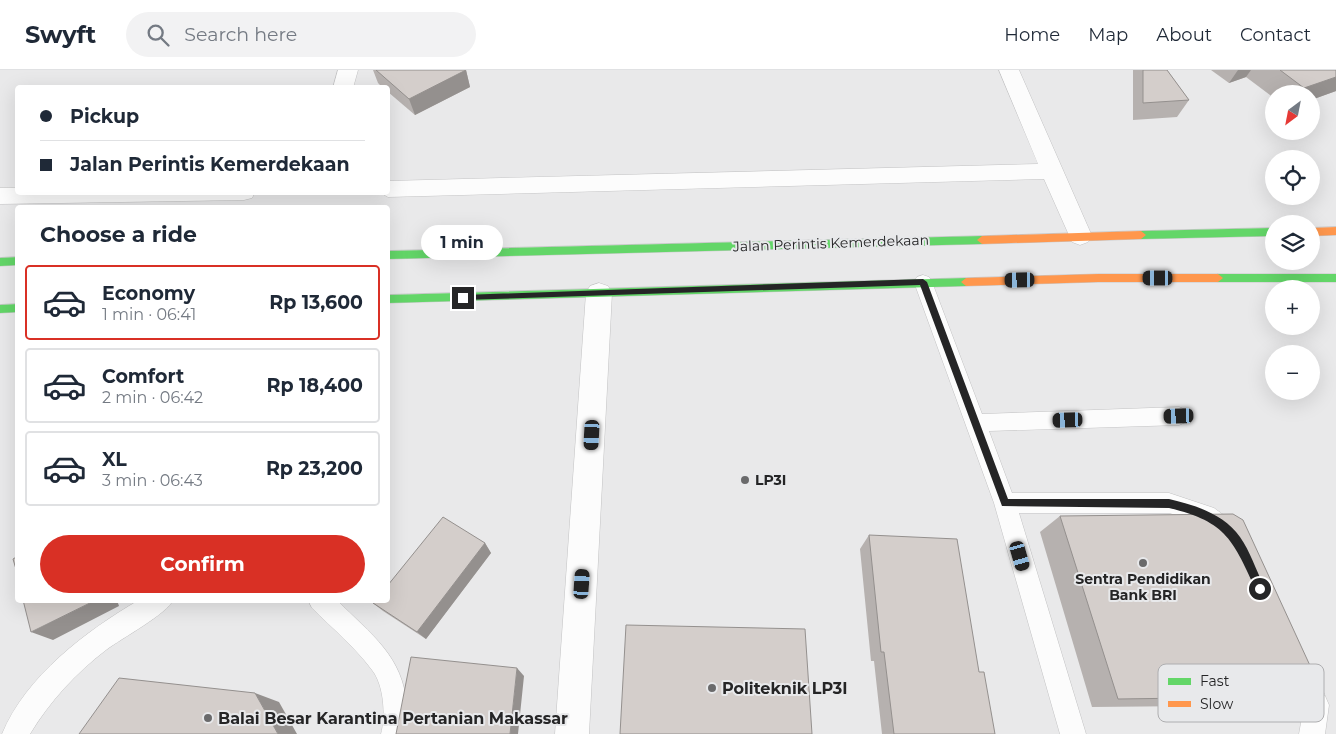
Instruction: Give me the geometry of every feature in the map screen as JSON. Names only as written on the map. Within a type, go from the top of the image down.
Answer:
[{"type":"highway","points":[[1320,232],[1336,231]]},
{"type":"highway","name":"Jalan Perintis Kemerdekaan","points":[[390,255],[1265,232]]},
{"type":"highway","points":[[0,262],[15,261]]},
{"type":"highway","points":[[390,299],[1098,278],[1336,278]]},
{"type":"highway","points":[[0,309],[15,308]]},
{"type":"street","points":[[344,85],[348,70]]},
{"type":"street","points":[[1009,70],[1080,236]]},
{"type":"street","points":[[390,189],[1052,170]]},
{"type":"street","points":[[0,196],[61,195]]},
{"type":"street","points":[[572,734],[599,293]]},
{"type":"lane","points":[[923,282],[1005,503],[1073,734]]},
{"type":"lane","points":[[976,423],[1179,416]]},
{"type":"lane","points":[[1005,503],[1169,504],[1194,509],[1217,521],[1236,539],[1240,548]]},
{"type":"lane","points":[[13,732],[62,672],[91,647],[157,603]]},
{"type":"lane","points":[[323,603],[382,662],[393,686],[396,726],[394,734]]},
{"type":"building","points":[[376,70],[466,70],[409,99]]},
{"type":"building","points":[[1143,70],[1167,70],[1189,100],[1143,103]]},
{"type":"building","points":[[1280,70],[1336,70],[1336,77],[1313,85],[1300,85]]},
{"type":"building","points":[[1233,514],[1243,520],[1309,664],[1158,664],[1158,698],[1118,699],[1060,516]]},
{"type":"building","points":[[443,517],[485,543],[417,632],[373,603],[390,603],[390,583]]},
{"type":"building","points":[[869,535],[957,539],[979,672],[984,672],[995,734],[894,734],[884,652],[881,652]]},
{"type":"building","points":[[24,603],[90,603],[31,632]]},
{"type":"building","name":"Politeknik LP3I","points":[[626,625],[805,629],[812,734],[620,734]]},
{"type":"building","points":[[411,657],[517,668],[510,734],[396,734]]},
{"type":"building","name":"Balai Besar Karantina Pertanian Makassar","points":[[119,678],[255,693],[278,734],[79,734]]},
{"type":"traffic: fast","points":[[1141,235],[1265,232]]},
{"type":"traffic: fast","points":[[390,255],[982,240]]},
{"type":"traffic: fast","points":[[0,262],[15,261]]},
{"type":"traffic: fast","points":[[1218,278],[1336,278]]},
{"type":"traffic: fast","points":[[390,299],[966,282]]},
{"type":"traffic: fast","points":[[0,309],[15,308]]},
{"type":"traffic: slow","points":[[1320,232],[1336,231]]},
{"type":"traffic: slow","points":[[982,240],[1141,235]]},
{"type":"traffic: slow","points":[[966,282],[1098,278],[1218,278]]},
{"type":"place","name":"LP3I","points":[[745,480]]},
{"type":"place","name":"Sentra Pendidikan Bank BRI","points":[[1143,563]]},
{"type":"place","name":"Politeknik LP3I","points":[[712,688]]},
{"type":"place","name":"Balai Besar Karantina Pertanian Makassar","points":[[208,718]]},
{"type":"route","points":[[463,298],[923,282],[1005,503],[1169,504],[1194,509],[1217,521],[1236,539],[1260,589]]}]
